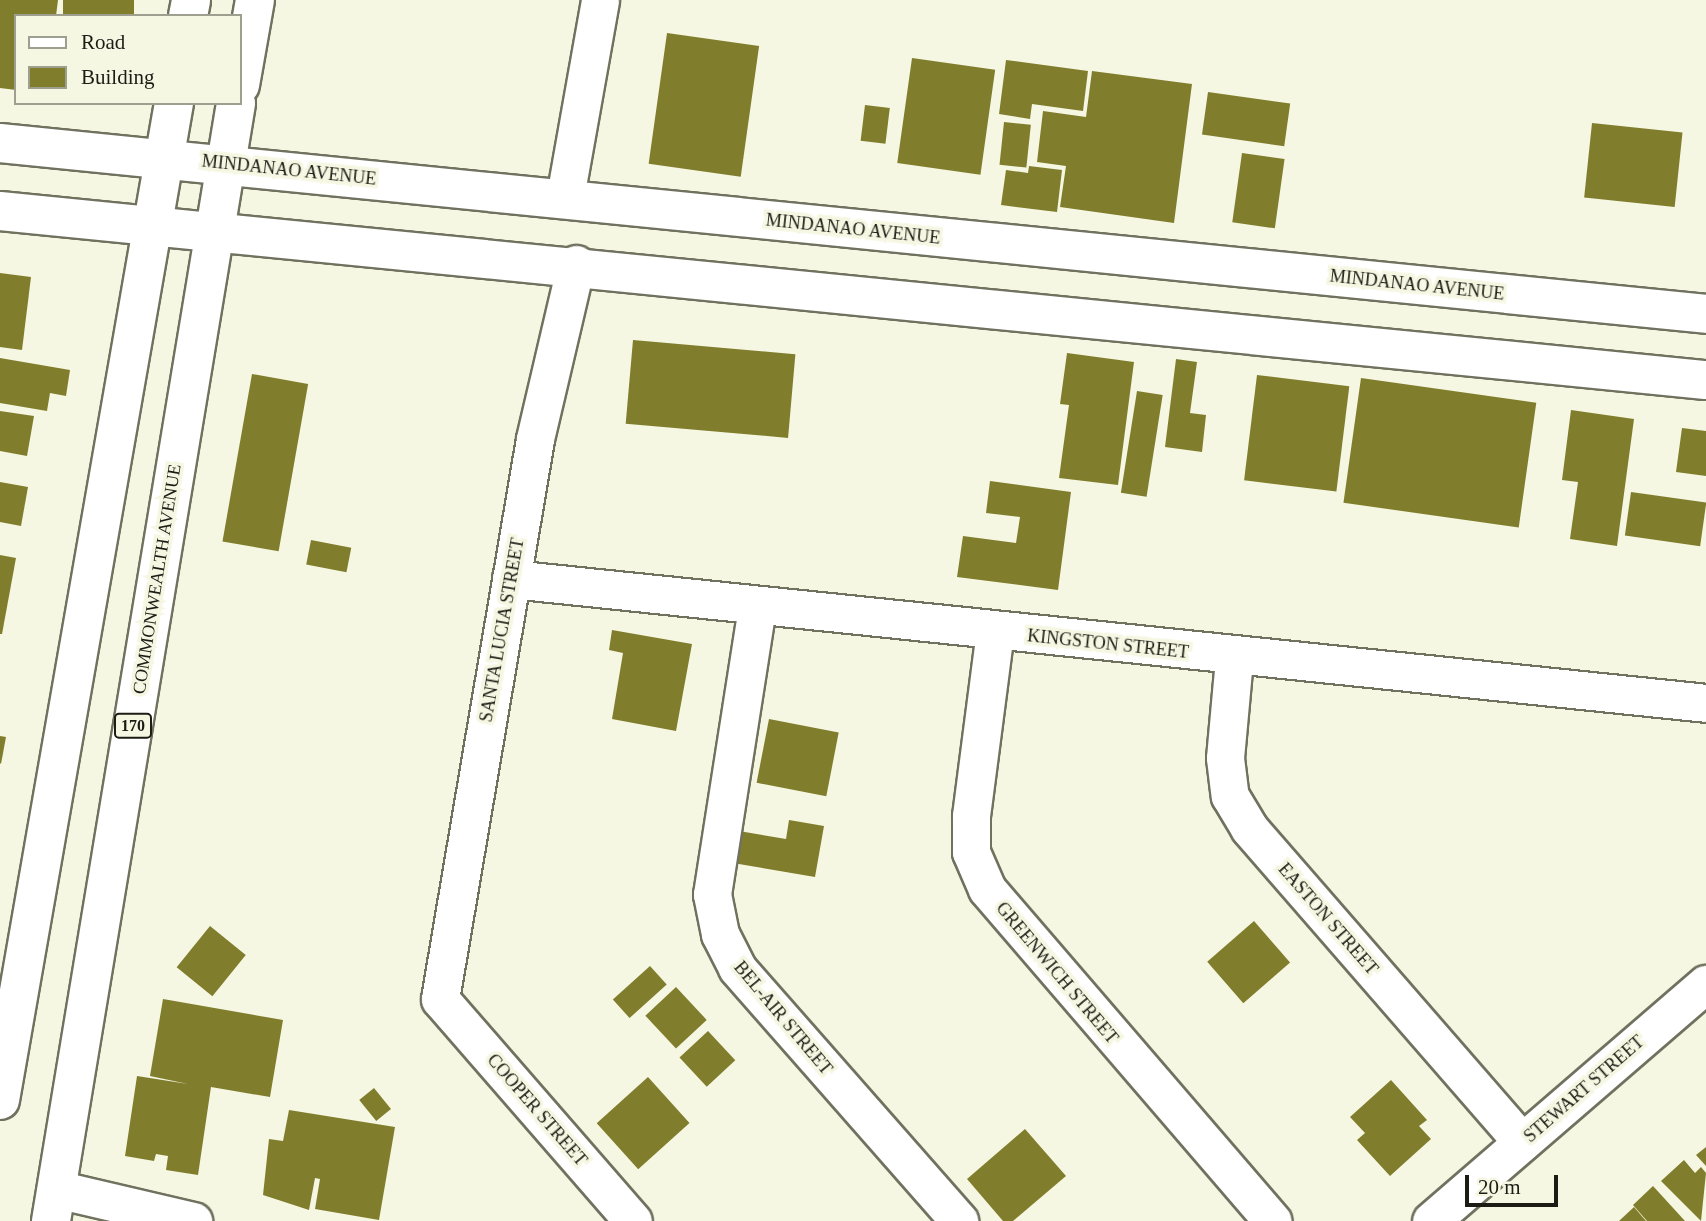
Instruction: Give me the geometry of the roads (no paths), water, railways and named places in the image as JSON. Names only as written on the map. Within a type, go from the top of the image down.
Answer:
[{"type":"street","points":[[242,74],[256,0]]},
{"type":"street","points":[[565,197],[600,0]]},
{"type":"street","points":[[0,1100],[174,105]]},
{"type":"street","name":"COMMONWEALTH AVENUE","points":[[54,1205],[236,105]]},
{"type":"street","name":"MINDANAO AVENUE","points":[[0,143],[565,197],[1706,314]]},
{"type":"street","points":[[0,211],[576,264],[1706,380]]},
{"type":"street","name":"SANTA LUCIA STREET","points":[[440,999],[535,439],[576,264]]},
{"type":"street","name":"KINGSTON STREET","points":[[511,579],[1234,659],[1706,703]]},
{"type":"street","name":"BEL-AIR STREET","points":[[757,607],[712,894],[720,934],[737,968],[959,1221]]},
{"type":"street","name":"GREENWICH STREET","points":[[995,631],[971,816],[971,852],[987,889],[1273,1221]]},
{"type":"street","name":"EASTON STREET","points":[[1234,659],[1225,758],[1230,796],[1249,828],[1522,1142]]},
{"type":"street","name":"STEWART STREET","points":[[1431,1221],[1706,984]]},
{"type":"street","name":"COOPER STREET","points":[[440,999],[634,1221]]},
{"type":"street","points":[[54,1205],[193,1221]]}]
